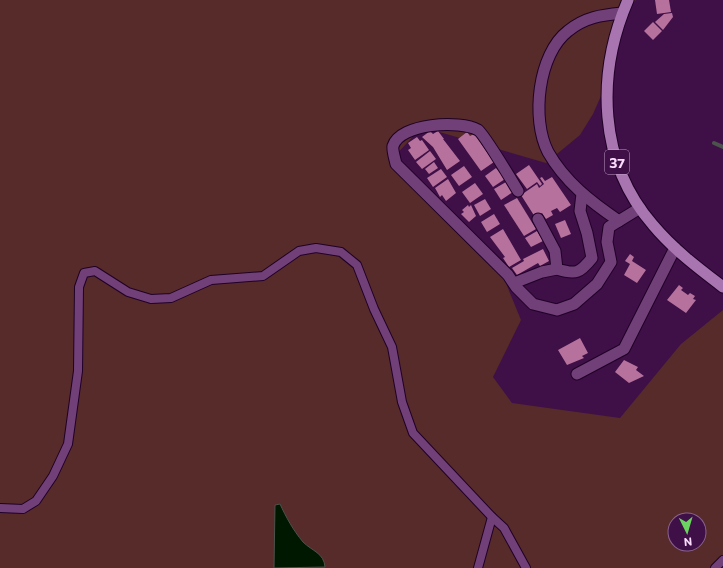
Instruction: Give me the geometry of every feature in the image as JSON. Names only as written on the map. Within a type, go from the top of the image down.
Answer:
[{"type":"main road","name":"37","points":[[628,0],[612,44],[606,94],[608,130],[619,169],[640,208],[653,225],[675,248],[723,287]]},
{"type":"street","points":[[619,221],[575,188],[548,151],[540,129],[538,100],[553,48],[568,31],[597,15],[622,13]]},
{"type":"street","points":[[518,191],[479,130],[465,125],[431,125],[410,131],[397,138],[393,147],[396,164],[514,282],[533,304],[557,310],[574,304],[597,284],[611,262],[607,242],[609,227],[640,208]]},
{"type":"street","points":[[514,282],[557,268],[571,273],[584,269],[592,258],[587,233],[580,211],[582,194]]},
{"type":"street","points":[[538,219],[555,251],[557,268]]},
{"type":"street","points":[[577,374],[624,349],[675,248]]},
{"type":"lane","points":[[0,508],[22,509],[36,501],[53,476],[68,444],[78,371],[79,287],[84,273],[94,271],[128,292],[151,299],[171,298],[211,280],[263,276],[291,256],[299,252],[316,248],[341,252],[357,265],[374,309],[392,347],[402,402],[413,433],[504,528],[526,568]]},
{"type":"lane","points":[[478,568],[492,517]]},
{"type":"lane","points":[[715,568],[723,560]]},
{"type":"shaded area","points":[[0,0],[636,0],[623,13],[605,87],[593,114],[580,135],[546,163],[422,127],[391,160],[503,276],[521,320],[493,377],[512,403],[620,418],[681,344],[723,310],[723,568],[0,568]]},
{"type":"shaded area","points":[[280,504],[296,533],[303,542],[320,555],[325,567],[274,568],[275,505]]},
{"type":"building","points":[[655,0],[669,0],[671,12],[657,14]]},
{"type":"building","points":[[672,13],[673,17],[663,30],[655,22],[664,14]]},
{"type":"building","points":[[653,22],[662,31],[653,40],[644,31]]},
{"type":"building","points":[[430,131],[433,134],[438,131],[460,161],[447,170],[433,147],[422,137]]},
{"type":"building","points":[[467,132],[470,136],[474,134],[494,162],[481,171],[458,139]]},
{"type":"building","points":[[417,137],[420,141],[422,140],[429,150],[415,160],[408,150],[411,148],[408,143]]},
{"type":"building","points":[[430,151],[436,159],[422,169],[416,162]]},
{"type":"building","points":[[434,162],[438,168],[429,174],[425,169]]},
{"type":"building","points":[[529,165],[542,184],[540,186],[537,182],[527,189],[516,174]]},
{"type":"building","points":[[464,166],[472,177],[459,186],[451,175]]},
{"type":"building","points":[[496,168],[505,179],[493,187],[485,176]]},
{"type":"building","points":[[441,169],[447,177],[433,187],[427,178]]},
{"type":"building","points":[[542,177],[545,181],[552,177],[571,205],[560,212],[557,208],[551,211],[553,215],[546,219],[542,213],[535,217],[521,195],[537,184],[539,188],[544,184],[540,178]]},
{"type":"building","points":[[448,179],[456,193],[446,201],[442,195],[440,197],[435,188]]},
{"type":"building","points":[[506,182],[513,192],[501,200],[494,189]]},
{"type":"building","points":[[475,183],[483,194],[470,203],[462,192]]},
{"type":"building","points":[[517,198],[536,229],[524,236],[504,205]]},
{"type":"building","points":[[485,199],[491,209],[480,216],[474,205]]},
{"type":"building","points":[[468,205],[469,207],[471,205],[476,216],[469,222],[461,214],[464,212],[462,210]]},
{"type":"building","points":[[494,214],[500,224],[487,232],[481,222]]},
{"type":"building","points":[[565,220],[571,234],[561,238],[555,224]]},
{"type":"building","points":[[503,229],[521,260],[509,267],[503,258],[505,257],[490,237]]},
{"type":"building","points":[[537,231],[543,241],[531,247],[525,238]]},
{"type":"building","points":[[543,249],[549,261],[540,266],[538,263],[517,275],[512,268],[524,261],[523,259]]},
{"type":"building","points":[[630,254],[634,257],[632,261],[646,270],[637,283],[624,275],[630,264],[625,261]]},
{"type":"building","points":[[679,285],[683,288],[681,290],[688,295],[690,293],[695,296],[693,299],[696,300],[686,313],[667,300]]},
{"type":"building","points":[[580,338],[588,353],[582,356],[584,358],[567,365],[558,350]]},
{"type":"building","points":[[624,360],[638,367],[636,370],[644,376],[629,383],[615,372]]},
{"type":"waterway","points":[[714,143],[723,147]]}]
